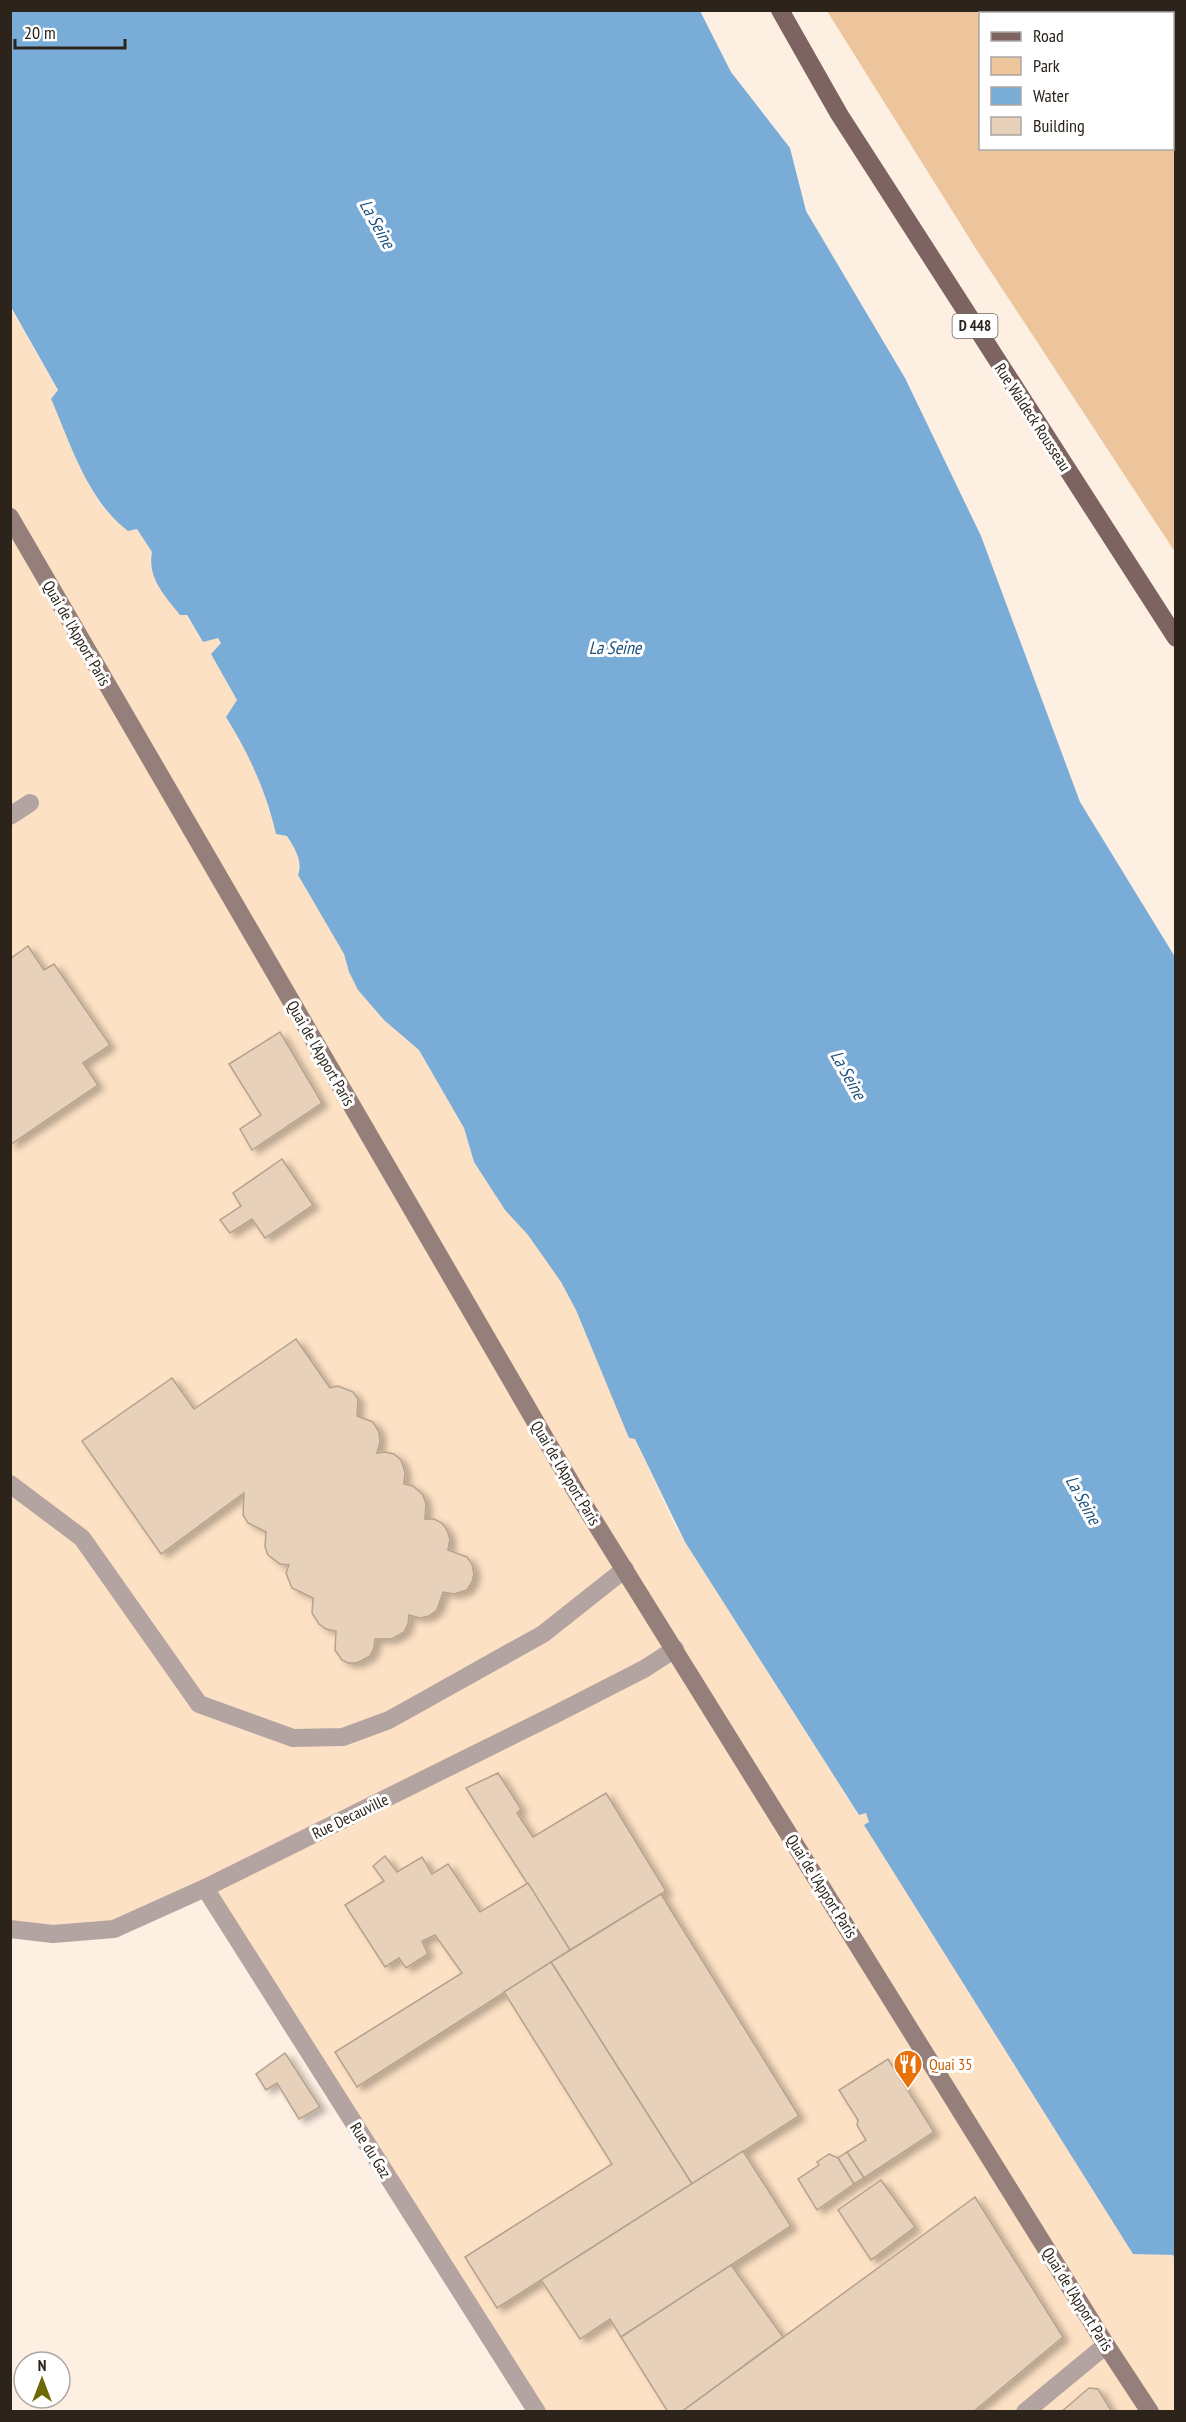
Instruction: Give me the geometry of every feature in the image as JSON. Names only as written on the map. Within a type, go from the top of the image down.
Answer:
[{"type":"main road","name":"Rue Waldeck Rousseau","points":[[780,10],[839,114],[1176,638]]},
{"type":"main road","name":"Quai de l'Apport Paris","points":[[10,518],[578,1495],[1106,2345],[1150,2412]]},
{"type":"street","points":[[10,816],[30,802]]},
{"type":"street","points":[[10,1484],[82,1538],[199,1704],[293,1738],[343,1737],[389,1720],[543,1634],[625,1569]]},
{"type":"street","name":"Rue Decauville","points":[[10,1929],[53,1934],[114,1929],[206,1888],[556,1714],[644,1669],[675,1649]]},
{"type":"street","name":"Rue du Gaz","points":[[206,1888],[537,2412]]},
{"type":"street","points":[[1025,2412],[1106,2345]]},
{"type":"shaded area","points":[[10,307],[58,391],[51,399],[91,489],[102,506],[134,531],[137,529],[152,552],[150,562],[203,642],[218,637],[221,643],[211,654],[237,700],[226,717],[259,777],[276,834],[287,836],[297,851],[300,861],[298,875],[344,954],[349,972],[358,990],[384,1020],[419,1050],[464,1128],[474,1162],[505,1210],[528,1235],[561,1282],[673,1522],[859,1815],[866,1813],[869,1817],[866,1825],[1165,2255],[1173,2255],[1175,2260],[1175,2411],[537,2411],[206,1888],[114,1929],[11,1929]]},
{"type":"green space","points":[[827,11],[1175,11],[1175,552],[978,252]]},
{"type":"water","name":"La Seine","points":[[10,11],[700,11],[731,72],[790,148],[806,211],[905,378],[981,536],[1080,802],[1175,957],[1175,2260],[1173,2255],[1133,2254],[864,1825],[869,1822],[866,1813],[859,1815],[685,1542],[635,1439],[629,1438],[576,1310],[561,1282],[528,1235],[505,1210],[474,1162],[464,1128],[419,1050],[384,1020],[358,990],[349,972],[344,954],[298,875],[300,864],[295,850],[287,836],[276,834],[256,773],[226,717],[237,700],[211,654],[221,643],[218,638],[203,642],[187,615],[180,615],[158,586],[152,570],[152,552],[137,529],[128,531],[114,518],[101,504],[82,470],[51,399],[58,390],[11,307]]},
{"type":"building","points":[[28,946],[44,970],[54,964],[110,1045],[83,1063],[98,1085],[10,1145],[10,959]]},
{"type":"building","points":[[280,1032],[322,1103],[252,1150],[240,1129],[261,1115],[229,1064]]},
{"type":"building","points":[[282,1159],[313,1205],[265,1238],[252,1219],[230,1233],[220,1220],[241,1206],[233,1193]]},
{"type":"building","points":[[296,1339],[330,1388],[338,1386],[353,1392],[358,1399],[357,1416],[373,1422],[379,1432],[380,1442],[377,1453],[394,1454],[401,1460],[405,1472],[404,1484],[413,1486],[423,1495],[426,1504],[425,1519],[434,1519],[442,1523],[450,1539],[448,1550],[467,1557],[472,1564],[474,1574],[467,1590],[454,1594],[443,1592],[437,1610],[429,1616],[420,1618],[409,1615],[404,1632],[392,1639],[375,1639],[370,1656],[357,1663],[342,1660],[335,1650],[336,1631],[326,1629],[319,1624],[312,1613],[313,1598],[292,1588],[286,1573],[289,1565],[280,1564],[268,1555],[265,1547],[266,1532],[248,1523],[243,1515],[244,1493],[161,1554],[82,1441],[172,1378],[194,1409]]},
{"type":"building","points":[[498,1773],[521,1809],[517,1813],[533,1837],[606,1793],[666,1891],[570,1950],[466,1788]]},
{"type":"building","points":[[385,1856],[397,1872],[422,1857],[432,1874],[448,1864],[480,1912],[528,1883],[570,1950],[357,2087],[335,2052],[462,1973],[435,1935],[422,1941],[428,1954],[406,1968],[399,1958],[385,1967],[345,1905],[384,1881],[373,1866]]},
{"type":"building","points":[[661,1894],[799,2116],[692,2184],[551,1962]]},
{"type":"building","points":[[551,1962],[692,2184],[497,2308],[465,2257],[612,2164],[504,1992]]},
{"type":"building","points":[[285,2053],[320,2107],[299,2119],[277,2083],[266,2090],[256,2074]]},
{"type":"building","points":[[888,2059],[934,2132],[864,2178],[847,2152],[866,2140],[857,2125],[858,2120],[839,2090]]},
{"type":"building","points":[[743,2151],[791,2226],[621,2337],[610,2319],[580,2339],[541,2280]]},
{"type":"building","points":[[847,2152],[864,2178],[854,2184],[838,2158]]},
{"type":"building","points":[[829,2154],[838,2158],[854,2184],[817,2210],[798,2179],[819,2165],[817,2162]]},
{"type":"building","points":[[881,2180],[915,2227],[871,2260],[838,2210]]},
{"type":"building","points":[[975,2197],[1063,2337],[973,2412],[681,2412]]},
{"type":"building","points":[[731,2265],[783,2337],[681,2412],[668,2412],[621,2337]]},
{"type":"building","points":[[1089,2388],[1098,2389],[1112,2412],[1061,2412]]},
{"type":"place","name":"Quai 35","points":[[908,2090]]}]
